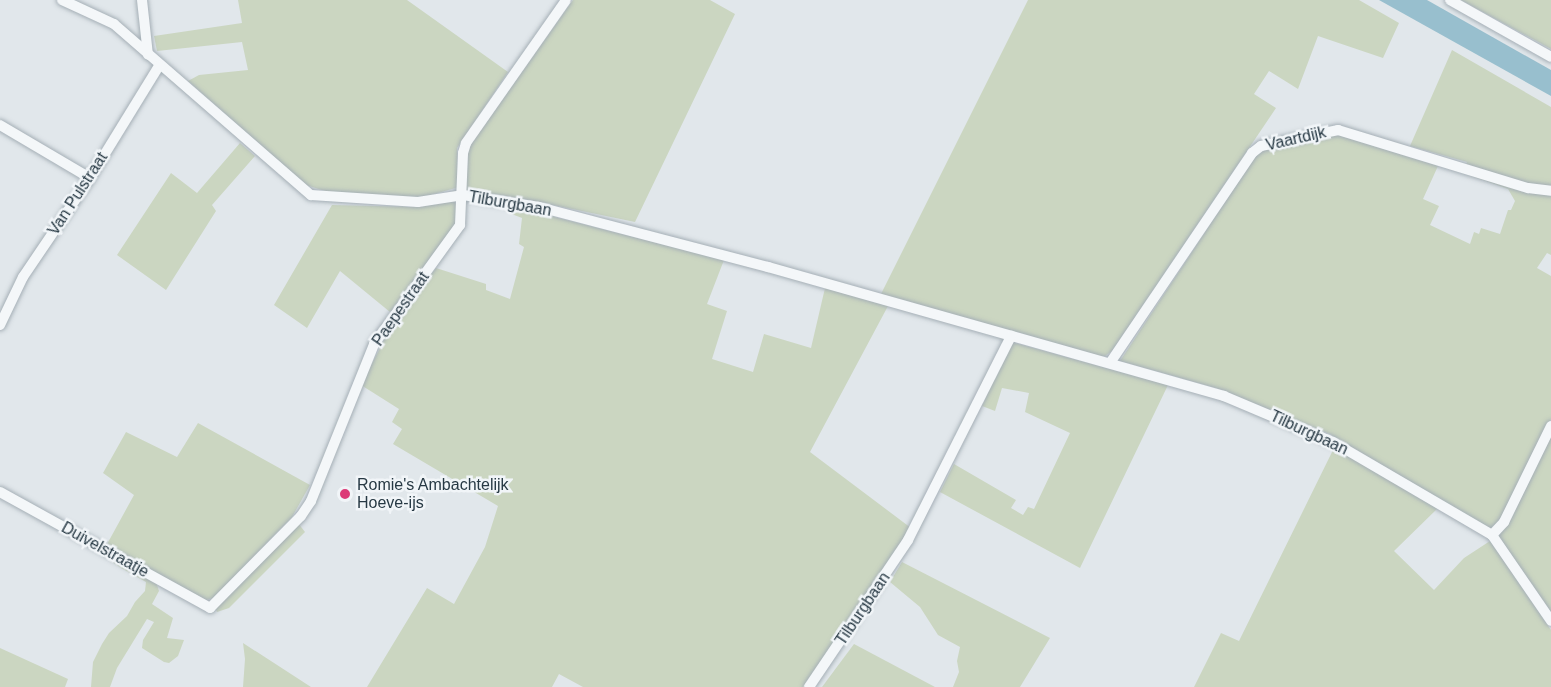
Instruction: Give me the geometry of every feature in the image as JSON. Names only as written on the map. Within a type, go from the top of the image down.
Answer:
[{"type":"street","name":"Tilburgbaan","points":[[62,0],[114,24],[159,66],[311,195],[418,202],[463,195],[539,207],[615,226],[1224,396],[1333,442],[1492,535],[1551,621]]},
{"type":"street","points":[[141,0],[148,55]]},
{"type":"street","name":"Paepestraat","points":[[210,608],[301,516],[311,501],[374,345],[460,225],[463,153],[466,142],[566,0]]},
{"type":"street","points":[[1449,0],[1551,57]]},
{"type":"street","name":"Van Pulstraat","points":[[0,325],[23,277],[90,178],[159,66]]},
{"type":"street","points":[[0,125],[90,178]]},
{"type":"street","name":"Vaartdijk","points":[[1110,363],[1252,153],[1261,146],[1338,130],[1528,189],[1551,191]]},
{"type":"street","name":"Tilburgbaan","points":[[809,687],[908,540],[1011,336]]},
{"type":"street","points":[[1492,535],[1504,522],[1551,426]]},
{"type":"street","name":"Duivelstraatje","points":[[0,492],[210,608]]},
{"type":"green space","points":[[238,0],[407,0],[508,72],[457,148],[459,187],[420,198],[331,193],[306,185],[188,81],[199,75],[248,70],[242,42],[157,51],[154,36],[242,23]]},
{"type":"green space","points":[[573,0],[710,0],[735,14],[635,222],[524,199],[466,190],[468,148]]},
{"type":"green space","points":[[1028,0],[1359,0],[1399,23],[1383,58],[1318,36],[1298,89],[1269,71],[1254,94],[1276,108],[1112,351],[1105,356],[1098,356],[880,296]]},
{"type":"green space","points":[[1461,0],[1551,0],[1551,49]]},
{"type":"green space","points":[[1452,50],[1551,107],[1551,255],[1547,253],[1537,268],[1551,276],[1551,419],[1500,521],[1489,529],[1330,434],[1216,388],[1120,361],[1256,155],[1262,151],[1335,134],[1438,166],[1423,199],[1439,206],[1430,225],[1470,244],[1474,232],[1479,234],[1481,228],[1500,234],[1508,210],[1511,210],[1515,201],[1508,189],[1463,173],[1467,162],[1410,146]]},
{"type":"green space","points":[[240,143],[255,156],[212,205],[216,211],[166,290],[117,255],[171,173],[197,193]]},
{"type":"green space","points":[[453,200],[457,205],[458,213],[454,226],[390,312],[340,271],[307,328],[274,305],[332,205],[420,207]]},
{"type":"green space","points":[[511,206],[724,260],[707,304],[727,311],[712,359],[753,372],[764,334],[811,348],[825,288],[888,306],[810,452],[911,528],[804,687],[583,687],[559,674],[552,687],[367,687],[427,588],[454,604],[485,547],[498,506],[393,444],[402,429],[392,422],[399,409],[361,385],[394,321],[436,268],[486,284],[486,290],[510,299],[524,247],[519,244],[522,218],[509,213]]},
{"type":"green space","points":[[1011,342],[1168,385],[1080,568],[940,492],[954,464],[1016,500],[1011,508],[1023,515],[1028,507],[1034,509],[1070,433],[1025,412],[1029,393],[1002,388],[995,411],[982,406]]},
{"type":"green space","points":[[198,423],[310,485],[292,517],[213,598],[206,600],[106,546],[134,495],[103,473],[126,432],[177,457]]},
{"type":"green space","points":[[1551,433],[1551,612],[1497,534]]},
{"type":"green space","points":[[1334,448],[1438,508],[1394,551],[1434,590],[1464,558],[1490,541],[1551,630],[1551,687],[1194,687],[1221,633],[1239,641]]},
{"type":"green space","points":[[298,523],[305,532],[229,608],[217,612],[215,607]]},
{"type":"green space","points":[[103,552],[156,582],[159,591],[152,604],[173,618],[167,638],[184,640],[178,656],[169,663],[164,662],[142,648],[143,640],[154,622],[147,619],[117,668],[110,687],[91,687],[93,662],[102,644],[145,591],[146,582],[102,555]]},
{"type":"green space","points":[[902,562],[1050,638],[1020,687],[953,687],[959,672],[957,661],[960,647],[938,635],[920,607],[890,582]]},
{"type":"green space","points":[[243,643],[311,687],[243,687],[245,659]]},
{"type":"green space","points":[[854,644],[935,687],[822,687]]},
{"type":"green space","points":[[0,648],[68,679],[65,687],[0,687]]},
{"type":"water","points":[[1379,0],[1427,0],[1551,70],[1551,96]]},
{"type":"place","name":"Romie's Ambachtelijk Hoeve-ijs","points":[[345,494]]}]
